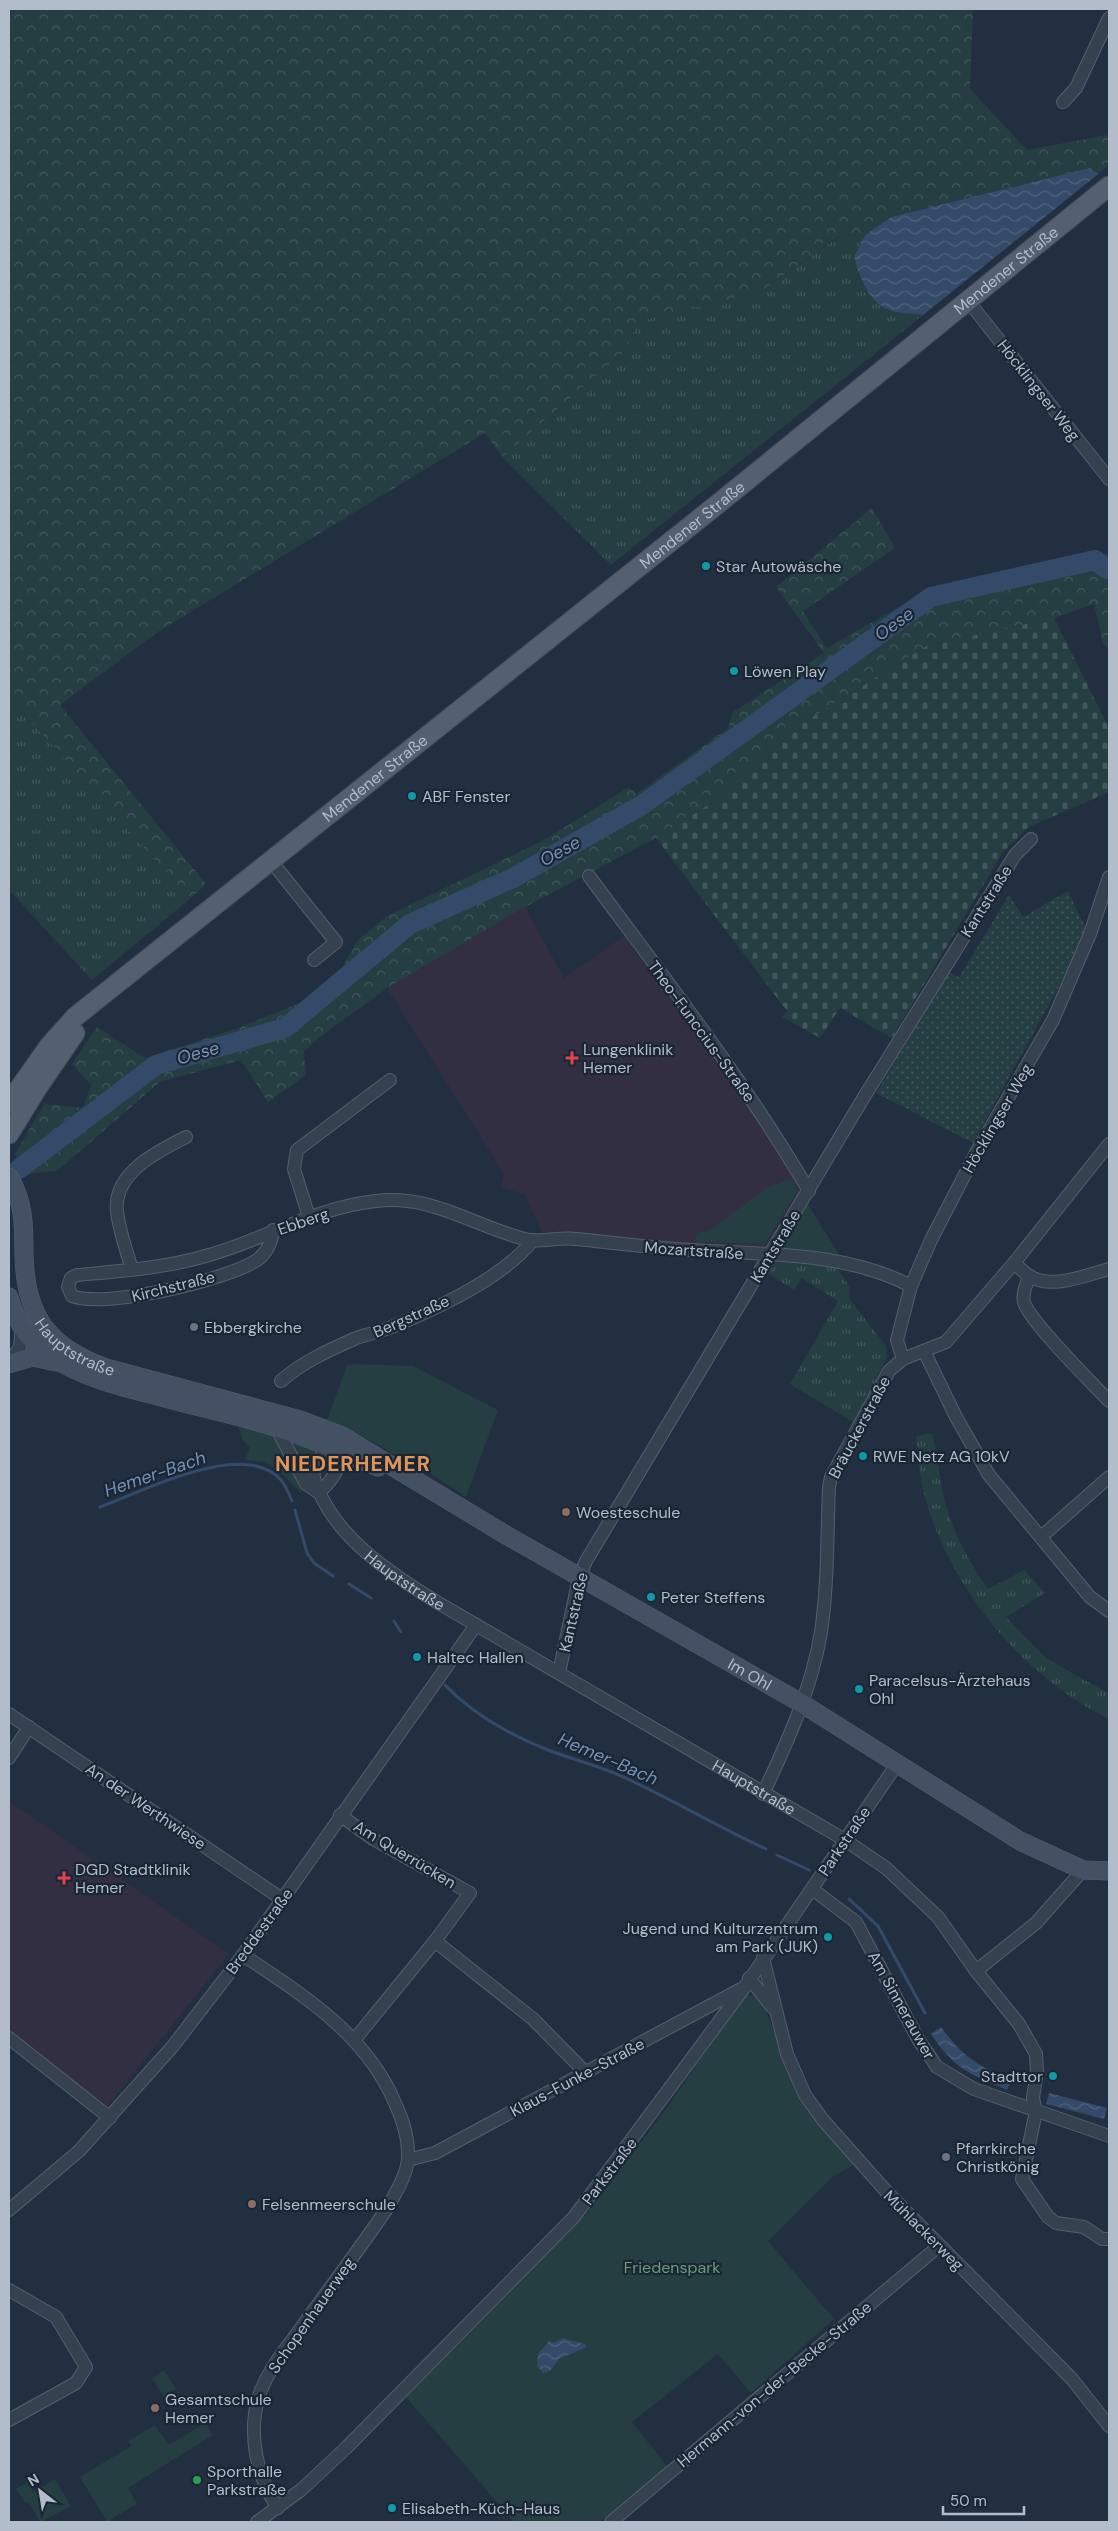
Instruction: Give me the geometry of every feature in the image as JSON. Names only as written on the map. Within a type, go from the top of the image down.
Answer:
[{"type":"main road","name":"Mendener Straße","points":[[9,1103],[49,1046],[75,1018],[969,302],[1109,186]]},
{"type":"main road","points":[[9,1134],[60,1054],[105,995]]},
{"type":"main road","name":"Hauptstraße","points":[[9,1177],[21,1202],[27,1291],[40,1320],[64,1349],[83,1360],[135,1383],[327,1445],[343,1444]]},
{"type":"main road","name":"Hauptstraße","points":[[9,1297],[22,1326],[45,1352],[85,1376],[135,1383],[300,1420],[343,1444]]},
{"type":"main road","name":"Hauptstraße","points":[[9,1364],[33,1357],[59,1362]]},
{"type":"main road","name":"Im Ohl","points":[[343,1444],[416,1480],[579,1578],[733,1662],[1020,1841],[1082,1870]]},
{"type":"main road","points":[[1082,1870],[1109,1870]]},
{"type":"street","points":[[1063,102],[1076,88],[1109,18]]},
{"type":"street","name":"Höcklingser Weg","points":[[969,302],[1109,479]]},
{"type":"street","name":"Kantstraße","points":[[559,1673],[579,1578],[586,1561],[864,1097],[1015,855],[1031,839]]},
{"type":"street","points":[[271,861],[336,942],[314,960]]},
{"type":"street","name":"Theo-Funccius-Straße","points":[[589,876],[733,1072],[770,1125],[809,1191]]},
{"type":"street","name":"Höcklingser Weg","points":[[903,1359],[897,1340],[911,1286],[931,1240],[977,1151],[1053,1020],[1090,934],[1109,878]]},
{"type":"street","points":[[309,1217],[294,1169],[297,1150],[390,1080]]},
{"type":"street","points":[[132,1270],[117,1212],[117,1199],[121,1186],[130,1174],[160,1149],[186,1137]]},
{"type":"street","name":"Bräuckerstraße","points":[[763,1794],[801,1703],[816,1656],[821,1632],[828,1488],[831,1477],[889,1371],[903,1359],[946,1342],[1014,1263],[1109,1144]]},
{"type":"street","name":"Ebberg","points":[[71,1278],[77,1275],[167,1266],[208,1256],[309,1217],[378,1200],[431,1204],[534,1240]]},
{"type":"street","name":"Kirchstraße","points":[[71,1278],[68,1287],[72,1296],[84,1301],[115,1300],[151,1294],[223,1274],[258,1259],[271,1242],[273,1230]]},
{"type":"street","name":"Mozartstraße","points":[[534,1240],[570,1238],[656,1248],[845,1261],[890,1276],[911,1286]]},
{"type":"street","name":"Bergstraße","points":[[281,1381],[295,1369],[354,1339],[393,1327],[476,1285],[518,1258],[534,1240]]},
{"type":"street","points":[[1014,1263],[1030,1276],[1044,1280],[1067,1281],[1109,1269]]},
{"type":"street","points":[[1030,1276],[1026,1285],[1024,1302],[1034,1318],[1109,1401]]},
{"type":"street","name":"Hauptstraße","points":[[9,1364],[20,1346],[22,1326]]},
{"type":"street","points":[[924,1351],[956,1417],[990,1475],[1090,1597],[1109,1611]]},
{"type":"street","name":"Hauptstraße","points":[[276,1427],[306,1484],[318,1492]]},
{"type":"street","points":[[318,1492],[327,1487],[343,1444]]},
{"type":"street","name":"Hauptstraße","points":[[327,1445],[313,1474],[318,1492],[329,1512],[344,1530],[380,1563],[406,1583],[476,1625],[763,1794],[845,1840],[886,1868],[932,1911],[976,1971],[1019,2024],[1036,2054],[1038,2071],[1032,2098],[1036,2111],[1022,2172],[1025,2185],[1048,2217],[1056,2223],[1084,2227],[1102,2239],[1108,2239]]},
{"type":"street","points":[[1040,1537],[1109,1477]]},
{"type":"street","name":"Breddestraße","points":[[9,2210],[79,2151],[159,2064],[243,1954],[476,1625]]},
{"type":"street","name":"An der Werthwiese","points":[[9,1714],[282,1898]]},
{"type":"street","points":[[9,1758],[32,1730]]},
{"type":"street","name":"Parkstraße","points":[[257,2522],[278,2508],[346,2448],[574,2217],[747,1983],[897,1764]]},
{"type":"street","name":"Am Querrücken","points":[[340,1815],[373,1839],[470,1892],[435,1940]]},
{"type":"street","points":[[976,1971],[1036,1923],[1082,1870]]},
{"type":"street","name":"Am Sinnerauwer","points":[[812,1889],[856,1922],[918,2039],[937,2067],[974,2089],[1036,2111]]},
{"type":"street","points":[[355,2040],[435,1940],[533,2019],[586,2073]]},
{"type":"street","points":[[243,1954],[332,2017],[355,2040],[372,2061],[393,2098],[408,2140],[408,2160]]},
{"type":"street","name":"Mühlackerweg","points":[[764,1958],[775,2010],[792,2064],[806,2095],[823,2120],[884,2190],[1072,2379],[1109,2426]]},
{"type":"street","name":"Mühlackerweg","points":[[747,1983],[775,2010]]},
{"type":"street","name":"Klaus-Funke-Straße","points":[[408,2160],[435,2153],[586,2073],[747,1983]]},
{"type":"street","points":[[9,2038],[110,2118]]},
{"type":"street","points":[[1036,2111],[1109,2136]]},
{"type":"street","name":"Schopenhauerweg","points":[[278,2508],[267,2489],[258,2464],[254,2437],[258,2398],[275,2364],[388,2207],[399,2185],[408,2160]]},
{"type":"street","name":"Hermann-von-der-Becke-Straße","points":[[611,2522],[939,2246]]},
{"type":"street","points":[[9,2290],[56,2317],[86,2367],[84,2374],[76,2383],[9,2420]]},
{"type":"shaded area","name":"Lungenklinik Hemer","points":[[525,907],[564,978],[624,936],[765,1128],[802,1188],[762,1252],[649,1246],[542,1232],[525,1195],[501,1187],[504,1174],[387,988]]},
{"type":"shaded area","name":"DGD Stadtklinik Hemer","points":[[9,1801],[229,1954],[106,2108],[9,2034]]},
{"type":"green space","points":[[9,9],[973,9],[970,89],[1027,150],[1107,135],[1109,138],[1109,165],[1097,175],[1090,168],[891,217],[865,235],[839,236],[760,292],[639,321],[624,352],[502,457],[485,433],[156,633],[60,705],[206,884],[190,899],[9,697]]},
{"type":"green space","points":[[865,235],[854,257],[888,310],[923,315],[611,565],[502,457],[624,352],[639,321],[760,292],[840,236]]},
{"type":"green space","points":[[872,508],[895,548],[803,611],[827,648],[921,594],[1109,553],[1109,649],[1103,645],[1094,604],[1054,618],[928,645],[803,723],[730,791],[656,838],[525,907],[387,988],[320,1037],[304,1052],[306,1075],[268,1102],[241,1060],[160,1082],[57,1171],[25,1174],[15,1154],[44,1104],[83,1108],[91,1085],[72,1064],[97,1027],[145,1058],[238,1028],[305,1001],[340,971],[357,941],[387,916],[544,840],[629,787],[636,794],[728,728],[733,712],[824,653],[776,587]]},
{"type":"green space","points":[[1054,618],[1109,728],[1109,792],[1029,827],[1003,852],[892,1038],[840,1008],[820,1038],[782,1017],[787,1011],[656,838],[730,791],[803,723],[928,645]]},
{"type":"green space","points":[[9,697],[190,899],[92,980],[9,890]]},
{"type":"green space","points":[[1068,891],[1087,931],[1074,959],[973,1143],[876,1093],[949,972],[959,977],[1009,895],[1023,917]]},
{"type":"green space","points":[[790,1179],[798,1190],[765,1244],[699,1242],[695,1240],[697,1233],[709,1231],[767,1188]]},
{"type":"green space","points":[[807,1197],[809,1206],[842,1259],[772,1253]]},
{"type":"green space","points":[[770,1258],[835,1265],[850,1287],[849,1298],[886,1346],[887,1357],[855,1423],[790,1384],[838,1301],[802,1278],[794,1290],[764,1271]]},
{"type":"green space","points":[[347,1365],[413,1366],[498,1410],[466,1497],[416,1464],[409,1464],[381,1446],[327,1420]]},
{"type":"green space","points":[[238,1422],[320,1446],[301,1493],[276,1468],[263,1462],[245,1460],[250,1447],[242,1440]]},
{"type":"green space","points":[[932,1433],[945,1502],[958,1536],[975,1569],[988,1589],[1024,1570],[1045,1593],[1006,1617],[1044,1656],[1109,1693],[1109,1719],[1077,1701],[1046,1679],[1018,1653],[992,1624],[969,1592],[950,1559],[934,1524],[923,1489],[916,1436]]},
{"type":"green space","name":"Friedenspark","points":[[748,1995],[757,1996],[762,2000],[798,2095],[855,2164],[832,2177],[768,2241],[834,2319],[751,2393],[718,2354],[632,2422],[668,2467],[600,2522],[514,2522],[406,2397],[584,2217],[669,2105],[743,1997]]},
{"type":"green space","points":[[164,2370],[176,2389],[164,2397],[152,2378]]},
{"type":"green space","points":[[205,2423],[213,2435],[128,2488],[137,2504],[110,2520],[111,2522],[103,2522],[106,2520],[80,2477],[131,2446],[128,2441],[155,2425],[169,2445]]},
{"type":"green space","points":[[55,2479],[71,2506],[40,2522],[29,2503],[24,2501],[16,2489],[27,2482],[34,2492]]},
{"type":"water","points":[[1090,168],[1097,175],[923,315],[891,311],[874,300],[865,287],[854,257],[865,235],[891,217]]},
{"type":"water","points":[[941,2027],[949,2038],[972,2060],[1012,2080],[1007,2090],[955,2063],[931,2034]]},
{"type":"water","points":[[1049,2093],[1107,2108],[1104,2119],[1046,2104]]},
{"type":"water","points":[[562,2338],[585,2344],[587,2347],[559,2359],[550,2371],[543,2373],[537,2366],[538,2354],[549,2341],[554,2343]]},
{"type":"waterway","name":"Oese","points":[[19,1169],[156,1065],[285,1028],[410,924],[513,878],[642,805],[931,597],[1095,560],[1107,569],[1109,568]]},
{"type":"waterway","name":"Hemer-Bach","points":[[100,1507],[192,1472],[219,1466],[243,1464],[264,1468],[281,1480],[292,1501]]},
{"type":"waterway","name":"Hemer-Bach","points":[[295,1510],[307,1553],[314,1563],[333,1576]]},
{"type":"waterway","name":"Hemer-Bach","points":[[349,1584],[371,1598]]},
{"type":"waterway","name":"Hemer-Bach","points":[[394,1621],[401,1632]]},
{"type":"waterway","name":"Hemer-Bach","points":[[445,1685],[480,1714],[520,1738],[619,1775],[766,1849]]},
{"type":"waterway","name":"Hemer-Bach","points":[[777,1855],[809,1870]]},
{"type":"waterway","name":"Hemer-Bach","points":[[849,1899],[878,1926],[925,2013]]},
{"type":"place","name":"Star Autowäsche","points":[[706,566]]},
{"type":"place","name":"Löwen Play","points":[[734,671]]},
{"type":"place","name":"ABF Fenster","points":[[412,796]]},
{"type":"place","name":"Lungenklinik Hemer","points":[[572,1058]]},
{"type":"place","name":"Ebbergkirche","points":[[194,1327]]},
{"type":"place","name":"RWE Netz AG 10kV","points":[[863,1456]]},
{"type":"place","name":"Woesteschule","points":[[566,1512]]},
{"type":"place","name":"Peter Steffens","points":[[651,1597]]},
{"type":"place","name":"Haltec Hallen","points":[[417,1657]]},
{"type":"place","name":"Paracelsus-Ärztehaus Ohl","points":[[859,1689]]},
{"type":"place","name":"DGD Stadtklinik Hemer","points":[[64,1878]]},
{"type":"place","name":"Jugend und Kulturzentrum am Park (JUK)","points":[[828,1937]]},
{"type":"place","name":"Stadttor","points":[[1053,2076]]},
{"type":"place","name":"Pfarrkirche Christkönig","points":[[946,2157]]},
{"type":"place","name":"Felsenmeerschule","points":[[252,2204]]},
{"type":"place","name":"Gesamtschule Hemer","points":[[155,2408]]},
{"type":"place","name":"Sporthalle Parkstraße","points":[[197,2480]]},
{"type":"place","name":"Elisabeth-Küch-Haus","points":[[392,2508]]},
{"type":"district","name":"NIEDERHEMER","points":[[353,1464]]}]
